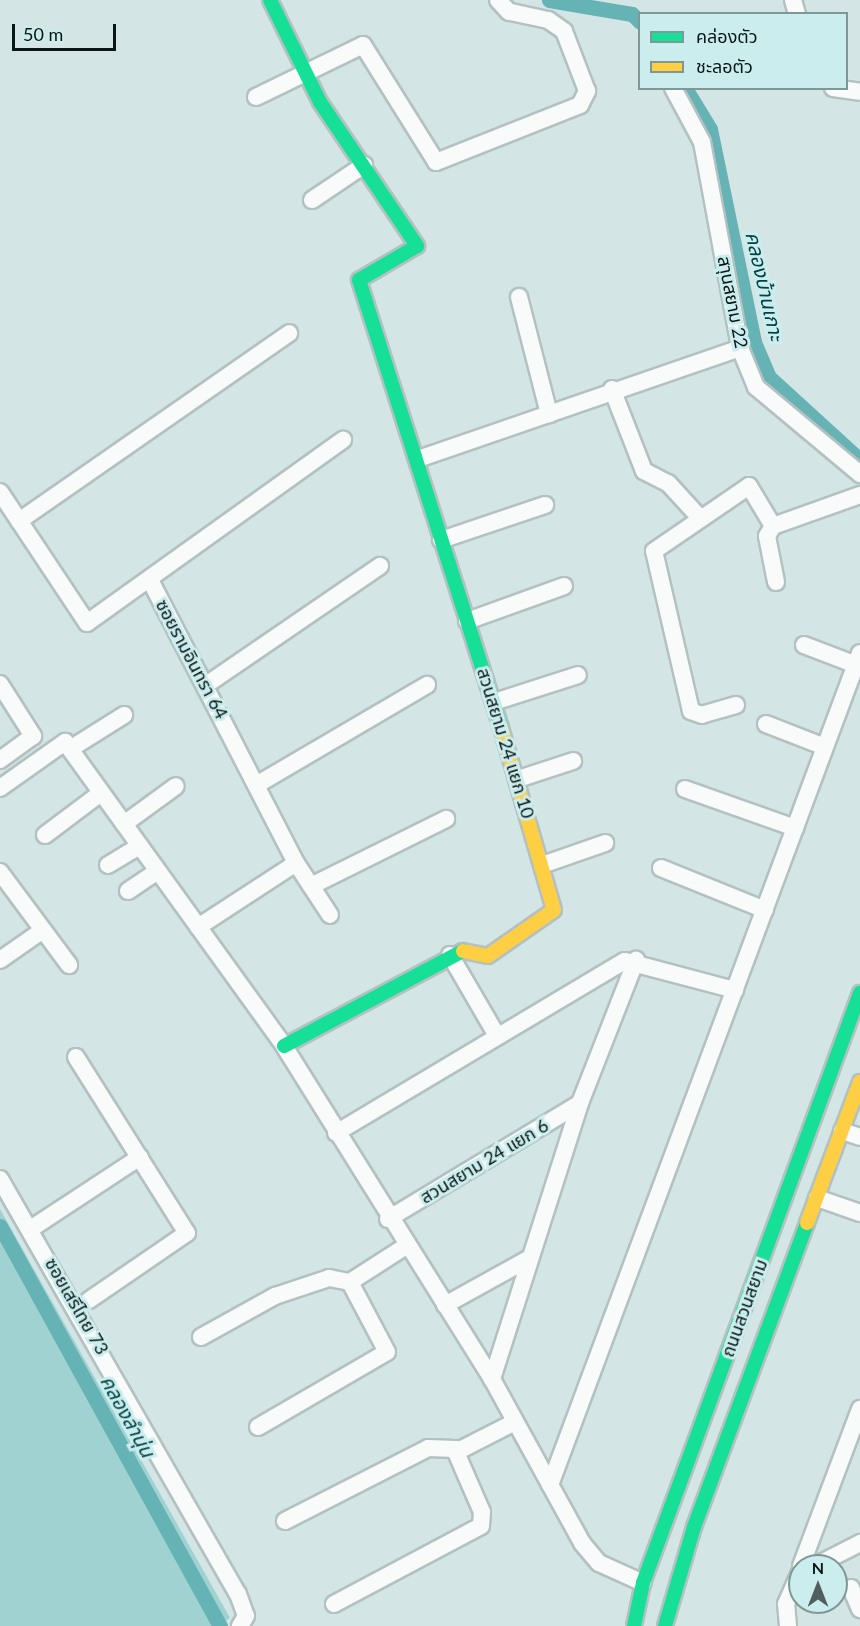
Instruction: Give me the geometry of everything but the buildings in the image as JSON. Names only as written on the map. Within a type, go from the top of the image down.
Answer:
[{"type":"street","points":[[270,0],[304,71],[364,165],[312,200]]},
{"type":"street","points":[[256,97],[304,71],[363,45],[436,162],[580,105],[587,91],[564,32],[536,16],[509,12],[498,0]]},
{"type":"street","name":"สาุนสยาม 22","points":[[674,90],[702,142],[740,348],[756,387],[860,474]]},
{"type":"street","name":"สวนสยาม 24 แยก 10","points":[[364,165],[417,246],[359,280],[418,459],[441,540],[518,779],[554,913],[488,956],[478,958],[460,950],[450,955]]},
{"type":"street","points":[[519,297],[549,414]]},
{"type":"street","points":[[19,521],[289,333]]},
{"type":"street","points":[[418,459],[549,414],[612,389],[740,348]]},
{"type":"street","points":[[612,389],[644,471],[668,483],[699,517]]},
{"type":"street","points":[[151,582],[344,440]]},
{"type":"street","points":[[736,705],[702,715],[691,711],[653,556],[699,517],[753,486],[773,526]]},
{"type":"street","name":"ซอยรามอินทรา 64","points":[[0,492],[83,621],[93,621],[151,582],[258,784],[296,863],[330,915]]},
{"type":"street","points":[[776,582],[767,536],[773,526],[860,495]]},
{"type":"street","points":[[441,540],[545,505]]},
{"type":"street","points":[[206,685],[380,566]]},
{"type":"street","points":[[467,621],[564,586]]},
{"type":"street","points":[[550,1485],[858,659],[804,645]]},
{"type":"street","points":[[494,702],[578,675]]},
{"type":"street","points":[[0,684],[33,736],[0,760]]},
{"type":"street","points":[[258,784],[427,685]]},
{"type":"street","points":[[70,750],[124,715]]},
{"type":"street","points":[[766,724],[825,747]]},
{"type":"street","points":[[0,788],[60,742],[70,750],[284,1046],[388,1219],[492,1379],[589,1553],[617,1573],[643,1582]]},
{"type":"street","points":[[518,779],[573,760]]},
{"type":"street","points":[[124,824],[176,786]]},
{"type":"street","points":[[685,789],[795,828]]},
{"type":"street","points":[[45,835],[101,793]]},
{"type":"street","points":[[311,886],[446,819]]},
{"type":"street","points":[[542,866],[605,843]]},
{"type":"street","points":[[108,866],[140,846]]},
{"type":"street","points":[[198,927],[296,863]]},
{"type":"street","points":[[661,868],[765,910]]},
{"type":"street","points":[[128,891],[158,871]]},
{"type":"street","points":[[0,872],[69,965]]},
{"type":"street","points":[[0,960],[43,930]]},
{"type":"street","points":[[284,1046],[450,955],[496,1035]]},
{"type":"street","points":[[336,1133],[496,1035],[625,961],[636,960],[735,990]]},
{"type":"street","points":[[492,1379],[528,1259],[580,1103],[636,960]]},
{"type":"street","name":"ถนนสวนสยาม","points":[[634,1626],[643,1582],[860,993]]},
{"type":"street","points":[[76,1057],[187,1233],[89,1300]]},
{"type":"street","name":"ถนนสวนสยาม","points":[[665,1626],[754,1362],[860,1082]]},
{"type":"street","name":"สวนสยาม 24 แยก 6","points":[[388,1219],[580,1103]]},
{"type":"street","points":[[842,1131],[860,1137]]},
{"type":"street","points":[[32,1228],[140,1157]]},
{"type":"street","name":"ซอยเสรีไทย 73","points":[[0,1179],[32,1228],[238,1594],[246,1616],[240,1626]]},
{"type":"street","points":[[817,1198],[860,1213]]},
{"type":"street","points":[[201,1337],[275,1296],[329,1278],[350,1282],[406,1246]]},
{"type":"street","points":[[445,1305],[528,1259]]},
{"type":"street","points":[[258,1427],[387,1352],[350,1282]]},
{"type":"street","points":[[728,1353],[754,1362]]},
{"type":"street","points":[[807,1554],[854,1442],[860,1409]]},
{"type":"street","points":[[285,1521],[428,1448],[455,1449],[515,1422]]},
{"type":"street","points":[[334,1604],[481,1526],[482,1512],[455,1449]]},
{"type":"street","points":[[838,1554],[860,1543]]},
{"type":"street","points":[[851,1588],[860,1609]]},
{"type":"street","points":[[788,1599],[786,1604],[788,1626]]},
{"type":"shaded area","points":[[0,1209],[230,1618],[219,1626],[0,1626]]},
{"type":"waterway","name":"คลองบ้านเกาะ","points":[[549,0],[632,14],[638,20]]},
{"type":"waterway","name":"คลองบ้านเกาะ","points":[[686,90],[710,129],[754,342],[769,377],[860,460]]},
{"type":"waterway","name":"คลองลำนุ่น","points":[[0,1226],[220,1626]]},
{"type":"traffic: fast","points":[[270,0],[320,102],[417,246],[359,280],[501,727]]},
{"type":"traffic: fast","points":[[284,1046],[463,951]]},
{"type":"traffic: fast","points":[[634,1626],[643,1583],[860,993]]},
{"type":"traffic: fast","points":[[665,1626],[694,1527],[807,1223]]},
{"type":"traffic: slow","points":[[463,951],[488,956],[554,910],[501,727]]},
{"type":"traffic: slow","points":[[807,1223],[860,1082]]}]
